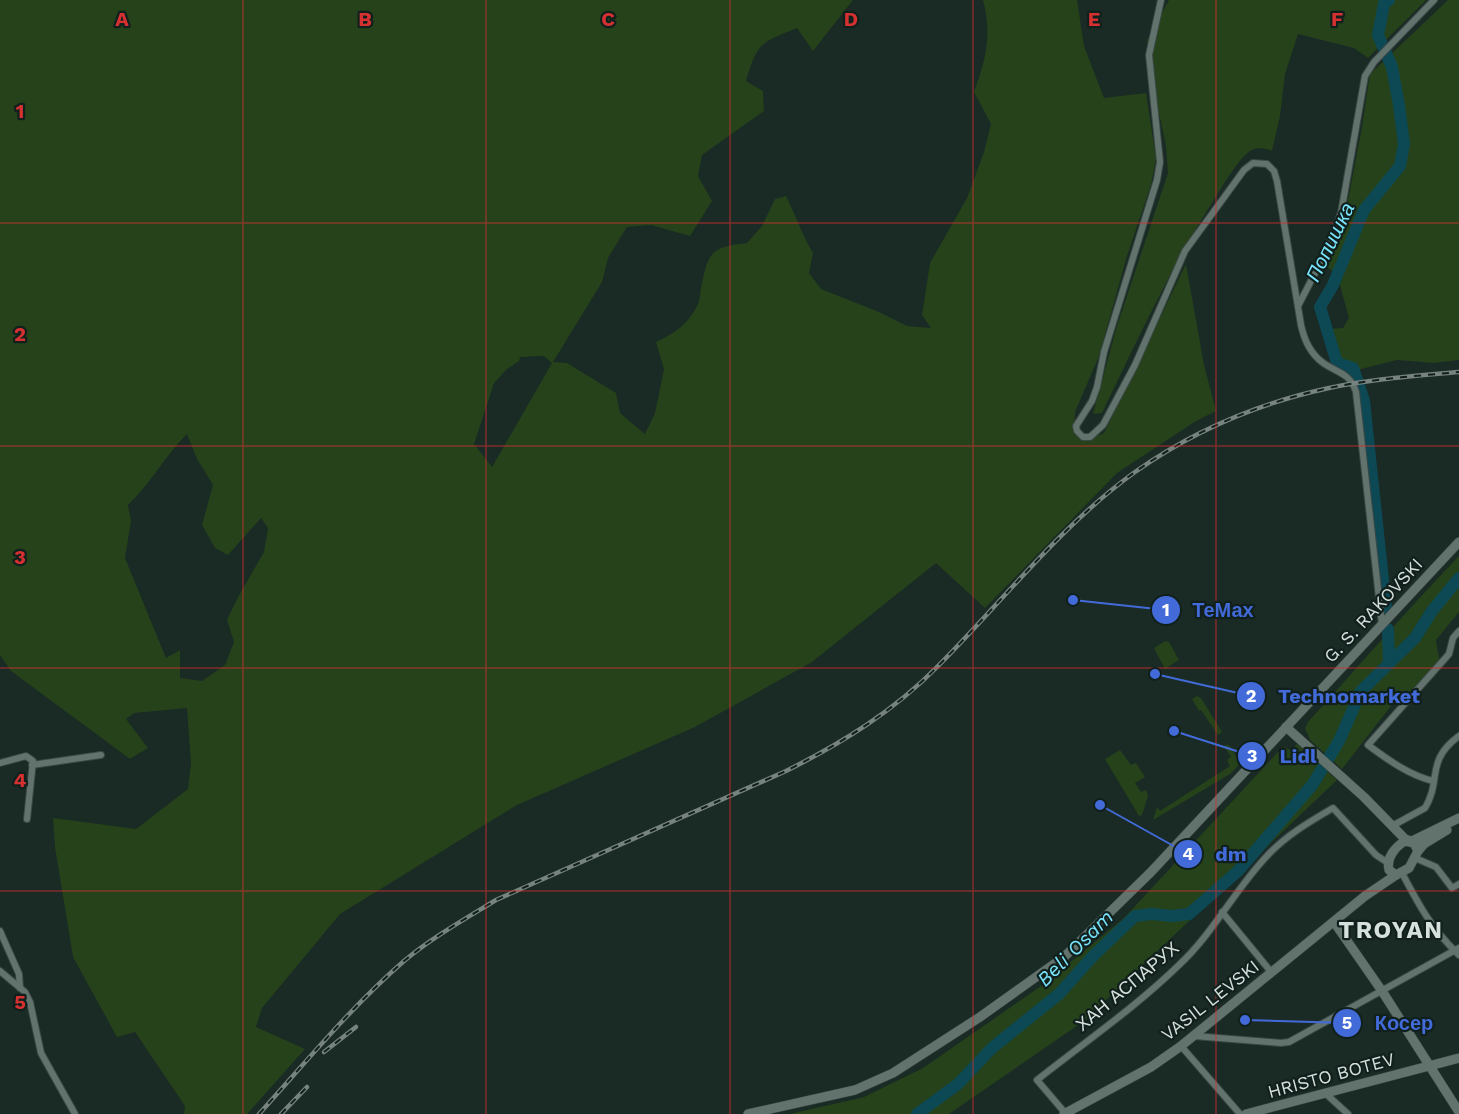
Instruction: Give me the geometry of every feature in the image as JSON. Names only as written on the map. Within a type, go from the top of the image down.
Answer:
[{"type":"street","points":[[1161,0],[1149,55],[1160,162],[1157,180],[1104,352],[1097,387],[1092,401],[1076,426],[1077,431],[1083,437],[1090,437],[1103,425],[1135,365],[1185,251],[1244,170],[1253,163],[1268,164],[1274,171],[1302,332],[1311,350],[1320,361],[1349,378],[1356,392],[1382,625]]},
{"type":"street","points":[[1298,306],[1336,228],[1347,184],[1363,82],[1374,62],[1434,0]]},
{"type":"street","name":"G. S. RAKOVSKI","points":[[748,1114],[855,1090],[884,1078],[925,1054],[1064,957],[1136,888],[1459,542]]},
{"type":"street","points":[[1433,781],[1398,766],[1368,745],[1449,654],[1453,638],[1459,631]]},
{"type":"street","points":[[1453,638],[1459,643]]},
{"type":"street","points":[[1286,727],[1402,836],[1416,846],[1416,855]]},
{"type":"street","points":[[1392,826],[1425,808],[1438,758],[1444,748],[1459,736]]},
{"type":"street","points":[[32,765],[101,755]]},
{"type":"street","points":[[0,763],[26,756],[32,759],[27,819]]},
{"type":"street","name":"ХАН АСПАРУХ","points":[[1065,1114],[1037,1080],[1173,971],[1202,940],[1261,862],[1285,838],[1333,808],[1388,865]]},
{"type":"street","points":[[1383,816],[1396,836],[1395,849],[1388,865],[1391,873],[1399,874],[1409,868],[1424,844],[1459,820]]},
{"type":"street","points":[[1395,849],[1405,842],[1459,820]]},
{"type":"street","points":[[1416,855],[1436,867],[1452,888],[1459,884]]},
{"type":"street","name":"VASIL LEVSKI","points":[[1365,896],[1388,865]]},
{"type":"street","points":[[1194,1036],[1289,1042],[1458,951],[1437,933],[1399,874]]},
{"type":"street","name":"VASIL LEVSKI","points":[[1065,1114],[1151,1067],[1194,1036],[1365,896],[1399,874]]},
{"type":"street","points":[[1222,912],[1272,973]]},
{"type":"street","points":[[1334,922],[1382,991],[1459,1112]]},
{"type":"street","points":[[0,931],[19,974],[21,988]]},
{"type":"street","points":[[0,971],[21,988],[30,1002],[41,1053],[75,1114]]},
{"type":"street","points":[[1180,1046],[1240,1114]]},
{"type":"street","name":"HRISTO BOTEV","points":[[1246,1114],[1459,1058]]},
{"type":"street","points":[[1325,1093],[1348,1114]]},
{"type":"green space","points":[[0,0],[853,0],[813,51],[797,28],[775,37],[762,46],[754,58],[746,81],[763,91],[764,111],[702,155],[698,176],[712,201],[690,236],[651,225],[627,227],[608,258],[602,282],[553,362],[567,363],[616,393],[620,413],[645,434],[655,413],[664,369],[656,342],[680,328],[693,313],[699,302],[706,267],[713,254],[725,247],[747,243],[762,226],[775,199],[786,196],[813,253],[809,273],[821,289],[907,326],[931,328],[922,315],[930,263],[967,198],[984,152],[991,124],[974,92],[982,69],[986,47],[987,24],[983,0],[1077,0],[1084,46],[1104,98],[1146,93],[1156,159],[1151,185],[1127,256],[1099,356],[1075,412],[1074,434],[1084,441],[1104,433],[1186,264],[1204,365],[1216,411],[1196,421],[1117,473],[985,608],[936,563],[812,662],[695,727],[517,805],[340,914],[262,1008],[256,1027],[305,1049],[247,1114],[184,1114],[185,1106],[135,1032],[117,1037],[73,957],[55,847],[53,818],[136,829],[188,789],[191,763],[187,708],[134,713],[126,719],[148,748],[130,759],[11,671],[0,655]],"holes":[[[544,356],[552,363],[492,467],[474,444],[494,383],[506,370],[519,361],[520,357]],[[187,434],[197,459],[213,485],[202,525],[215,548],[228,555],[261,518],[268,528],[264,552],[227,620],[234,642],[225,665],[202,681],[180,678],[180,650],[166,658],[125,558],[131,521],[128,505]]]},
{"type":"green space","points":[[1169,0],[1426,0],[1368,58],[1354,48],[1298,34],[1285,74],[1280,116],[1272,151],[1261,148],[1250,151],[1232,171],[1170,275],[1102,413],[1093,414],[1117,326],[1168,173],[1166,146],[1151,75],[1147,40]]},
{"type":"green space","points":[[1448,0],[1459,0],[1459,360],[1434,363],[1397,360],[1349,372],[1337,356],[1330,329],[1343,328],[1349,318],[1337,274],[1324,265],[1345,216],[1370,74]]},
{"type":"green space","points":[[1365,396],[1388,581],[1388,608],[1385,610],[1382,608],[1357,397]]},
{"type":"green space","points":[[1459,556],[1459,612],[1436,640],[1440,664],[1402,707],[1394,702],[1342,769],[1310,740],[1305,728],[1308,722]]},
{"type":"green space","points":[[1165,641],[1169,642],[1179,660],[1165,669],[1154,648]]},
{"type":"green space","points":[[1197,696],[1201,698],[1222,732],[1218,735],[1192,699]]},
{"type":"green space","points":[[1297,744],[1337,780],[1084,1021],[949,1114],[790,1114],[864,1097],[923,1068],[1044,984],[1124,918],[1277,753],[1285,747],[1290,750]]},
{"type":"green space","points":[[1229,745],[1237,758],[1238,766],[1230,774],[1153,820],[1157,807],[1160,811],[1230,766],[1227,760],[1231,757],[1224,746]]},
{"type":"green space","points":[[1120,750],[1131,765],[1136,763],[1145,777],[1135,783],[1141,792],[1146,790],[1148,796],[1142,815],[1139,816],[1105,759]]},
{"type":"waterway","name":"Попишка","points":[[1386,608],[1364,401],[1353,368],[1337,363],[1320,307],[1333,285],[1364,210],[1400,166],[1404,144],[1399,105],[1392,67],[1378,35],[1384,4],[1389,0]]},
{"type":"waterway","name":"Beli Osam","points":[[917,1114],[958,1084],[992,1048],[1059,994],[1093,956],[1135,916],[1189,914],[1238,871],[1313,784],[1339,741],[1361,691],[1415,638],[1432,611],[1459,578]]},
{"type":"waterway","name":"Попишка","points":[[1388,629],[1389,663]]},
{"type":"railway","points":[[259,1114],[329,1035],[384,979],[426,944],[449,929],[496,900],[786,771],[827,749],[885,712],[938,666],[1082,516],[1108,493],[1157,457],[1228,420],[1303,394],[1361,382],[1459,372]]},
{"type":"railway","points":[[324,1052],[356,1027]]},
{"type":"railway","points":[[281,1114],[307,1087]]},
{"type":"place","name":"ТеМах","points":[[1073,600]]},
{"type":"place","name":"Technomarket","points":[[1155,674]]},
{"type":"place","name":"Lidl","points":[[1174,731]]},
{"type":"place","name":"dm","points":[[1100,805]]},
{"type":"place","name":"Косер","points":[[1245,1020]]},
{"type":"district","name":"TROYAN","points":[[1391,930]]}]
